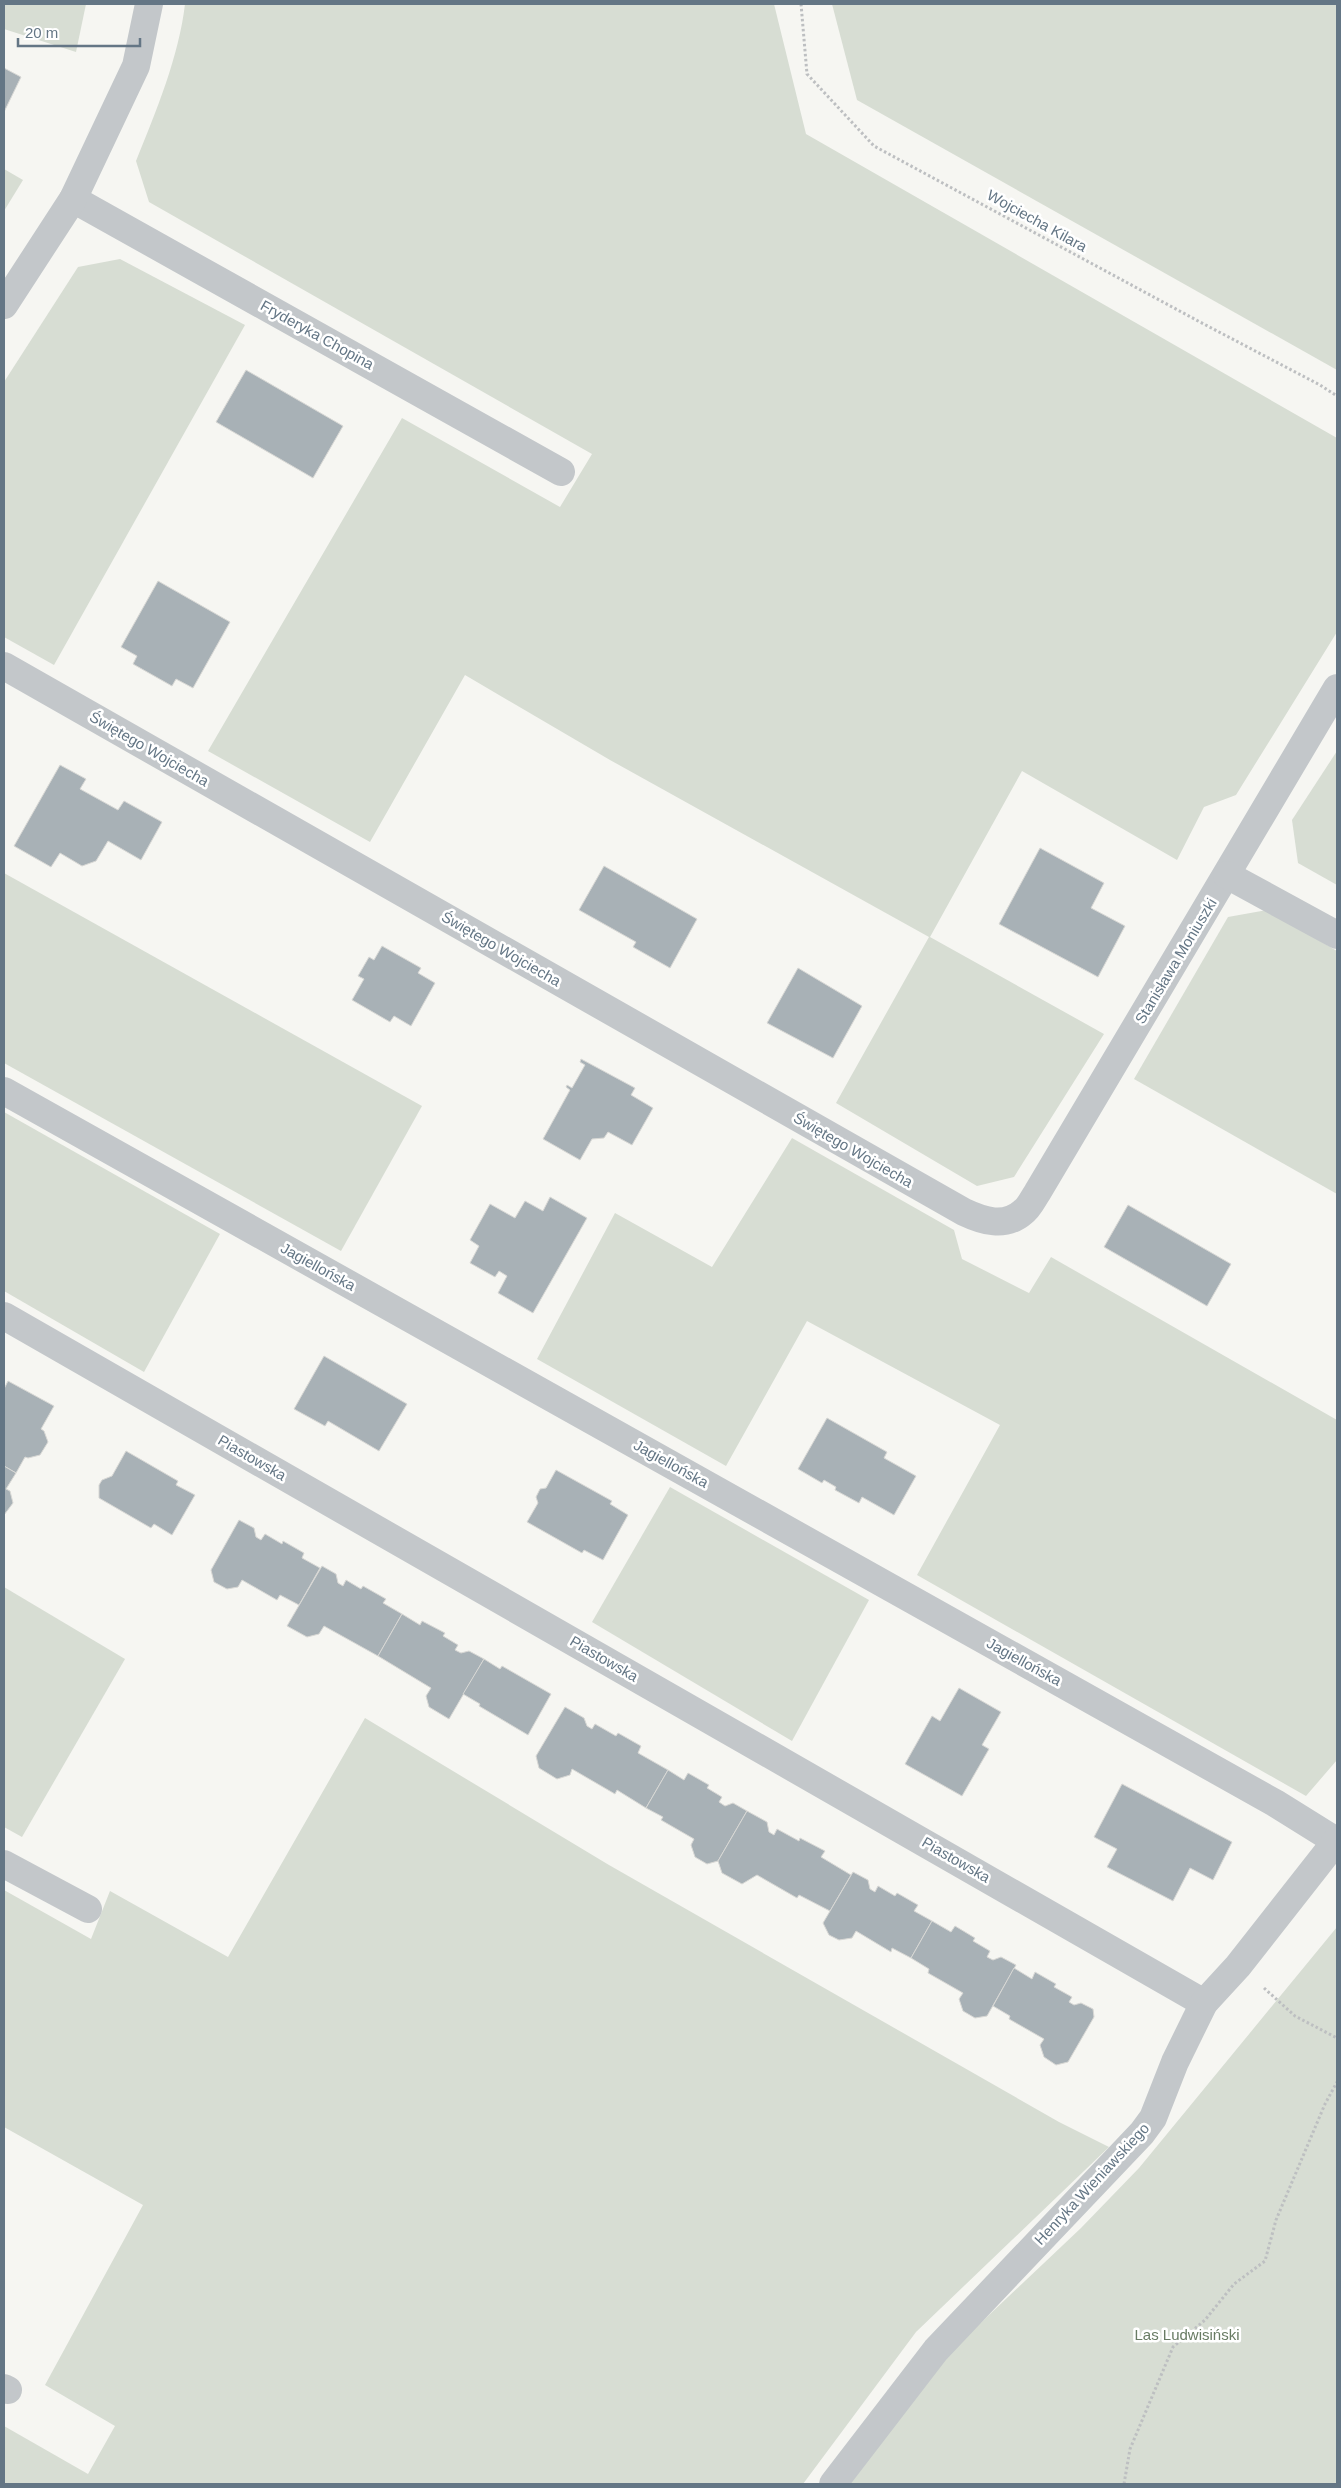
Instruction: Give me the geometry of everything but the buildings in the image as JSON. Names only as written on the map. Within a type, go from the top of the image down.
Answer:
[{"type":"street","points":[[4,305],[73,199],[136,66],[149,4]]},
{"type":"street","name":"Fryderyka Chopina","points":[[73,199],[561,472]]},
{"type":"street","name":"Świętego Wojciecha","points":[[4,666],[964,1212],[983,1221],[1002,1222]]},
{"type":"street","name":"Stanisława Moniuszki","points":[[1002,1222],[1024,1212],[1038,1193],[1337,688]]},
{"type":"street","points":[[1227,875],[1337,935]]},
{"type":"street","name":"Jagiellońska","points":[[4,1091],[1275,1803],[1337,1841]]},
{"type":"street","name":"Piastowska","points":[[4,1316],[1204,2003]]},
{"type":"street","name":"Henryka Wieniawskiego","points":[[833,2484],[936,2350],[1142,2133],[1153,2118],[1175,2062],[1204,2003],[1238,1966],[1337,1841]]},
{"type":"street","points":[[4,1864],[88,1909]]},
{"type":"path","name":"Wojciecha Kilara","points":[[802,4],[807,74],[874,146],[1320,385],[1337,396]]},
{"type":"path","points":[[1238,1966],[1295,2016],[1337,2038]]},
{"type":"path","points":[[1124,2484],[1130,2449],[1173,2347],[1205,2320],[1234,2284],[1265,2260],[1276,2220],[1325,2104],[1337,2082]]},
{"type":"green space","points":[[4,4],[86,4],[76,52],[4,29]]},
{"type":"green space","points":[[185,4],[774,4],[806,134],[1337,438],[1337,632],[1236,795],[1204,807],[1177,860],[1022,771],[930,937],[1104,1034],[1014,1177],[977,1186],[836,1103],[929,937],[610,760],[465,675],[370,842],[208,751],[402,418],[560,507],[592,454],[149,202],[136,161],[159,104],[172,64],[178,44]]},
{"type":"green space","points":[[832,4],[1337,4],[1337,370],[857,100]]},
{"type":"green space","points":[[4,169],[23,180],[4,211]]},
{"type":"green space","points":[[120,259],[245,325],[54,665],[4,637],[4,382],[78,267]]},
{"type":"green space","points":[[1337,751],[1337,885],[1298,863],[1292,820]]},
{"type":"green space","points":[[4,873],[422,1106],[341,1251],[4,1063]]},
{"type":"green space","points":[[1267,910],[1337,951],[1337,1194],[1134,1079],[1228,917]]},
{"type":"green space","points":[[4,1112],[220,1234],[144,1372],[4,1291]]},
{"type":"green space","points":[[792,1138],[954,1230],[962,1259],[1029,1293],[1051,1257],[1337,1420],[1337,1760],[1306,1796],[917,1575],[1000,1425],[807,1321],[726,1466],[537,1359],[615,1213],[712,1267]]},
{"type":"green space","points":[[670,1487],[869,1600],[792,1741],[592,1622]]},
{"type":"green space","points":[[4,1587],[125,1659],[22,1837],[4,1827]]},
{"type":"green space","points":[[365,1718],[609,1865],[1059,2122],[1109,2147],[916,2332],[803,2484],[4,2484],[4,2426],[88,2474],[115,2426],[45,2385],[143,2205],[4,2127],[4,1890],[91,1939],[110,1891],[228,1957]]},
{"type":"green space","name":"Las Ludwisiński","points":[[1337,1927],[1337,2484],[849,2484],[951,2351],[1081,2228],[1139,2168]]}]
